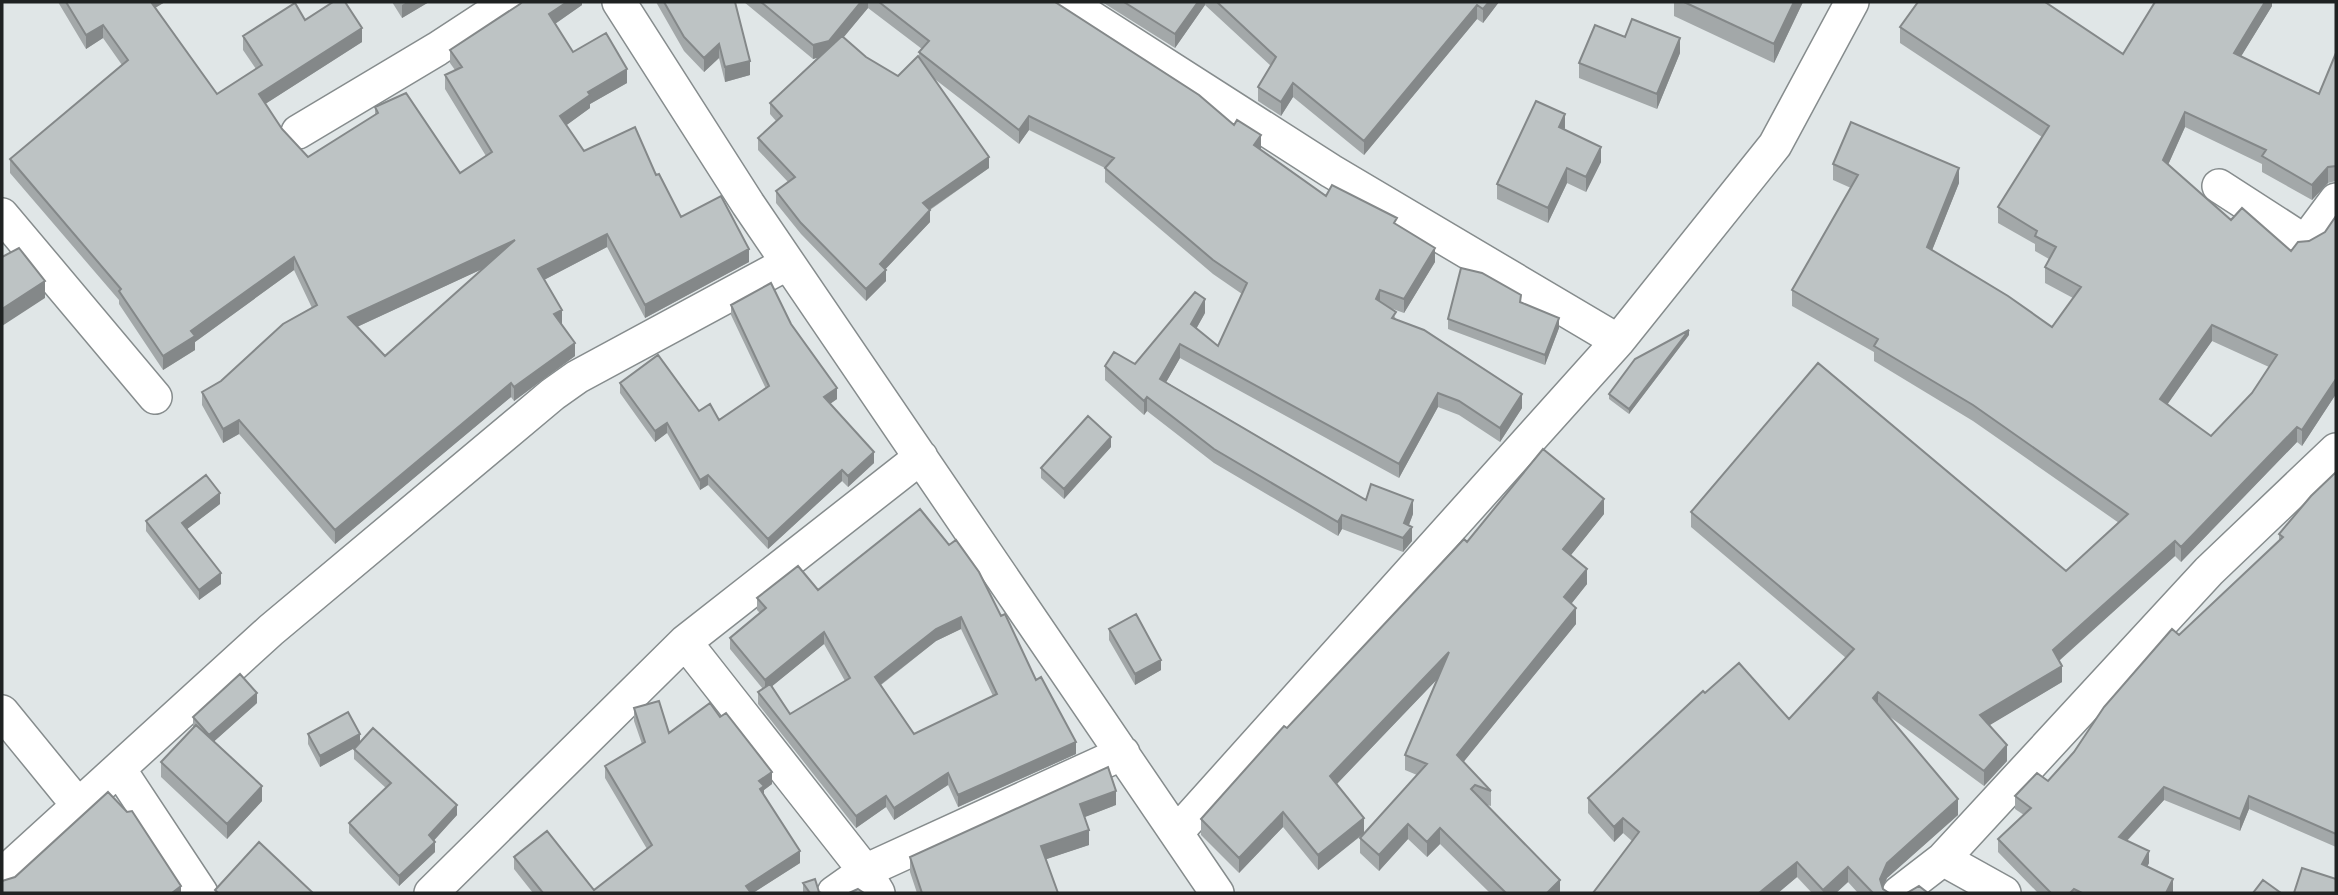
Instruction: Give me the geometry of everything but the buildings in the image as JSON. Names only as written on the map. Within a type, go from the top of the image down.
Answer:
[{"type":"street","points":[[298,132],[437,49],[509,2]]},
{"type":"street","points":[[619,2],[788,263],[1216,893]]},
{"type":"street","points":[[1067,2],[1331,171],[1618,341]]},
{"type":"street","points":[[1177,832],[1618,341],[1775,145],[1852,2]]},
{"type":"street","points":[[2219,186],[2301,239],[2310,235],[2336,200]]},
{"type":"street","points":[[2,215],[155,397]]},
{"type":"street","points":[[2,875],[271,630],[553,394],[576,377],[788,263]]},
{"type":"street","points":[[1899,893],[1944,859],[2209,571],[2336,450]]},
{"type":"street","points":[[431,893],[685,642],[921,457]]},
{"type":"street","points":[[685,642],[872,882]]},
{"type":"street","points":[[2,712],[78,805]]},
{"type":"street","points":[[834,893],[872,882],[1123,753]]},
{"type":"street","points":[[119,769],[201,893]]},
{"type":"street","points":[[1944,859],[2004,893]]}]
